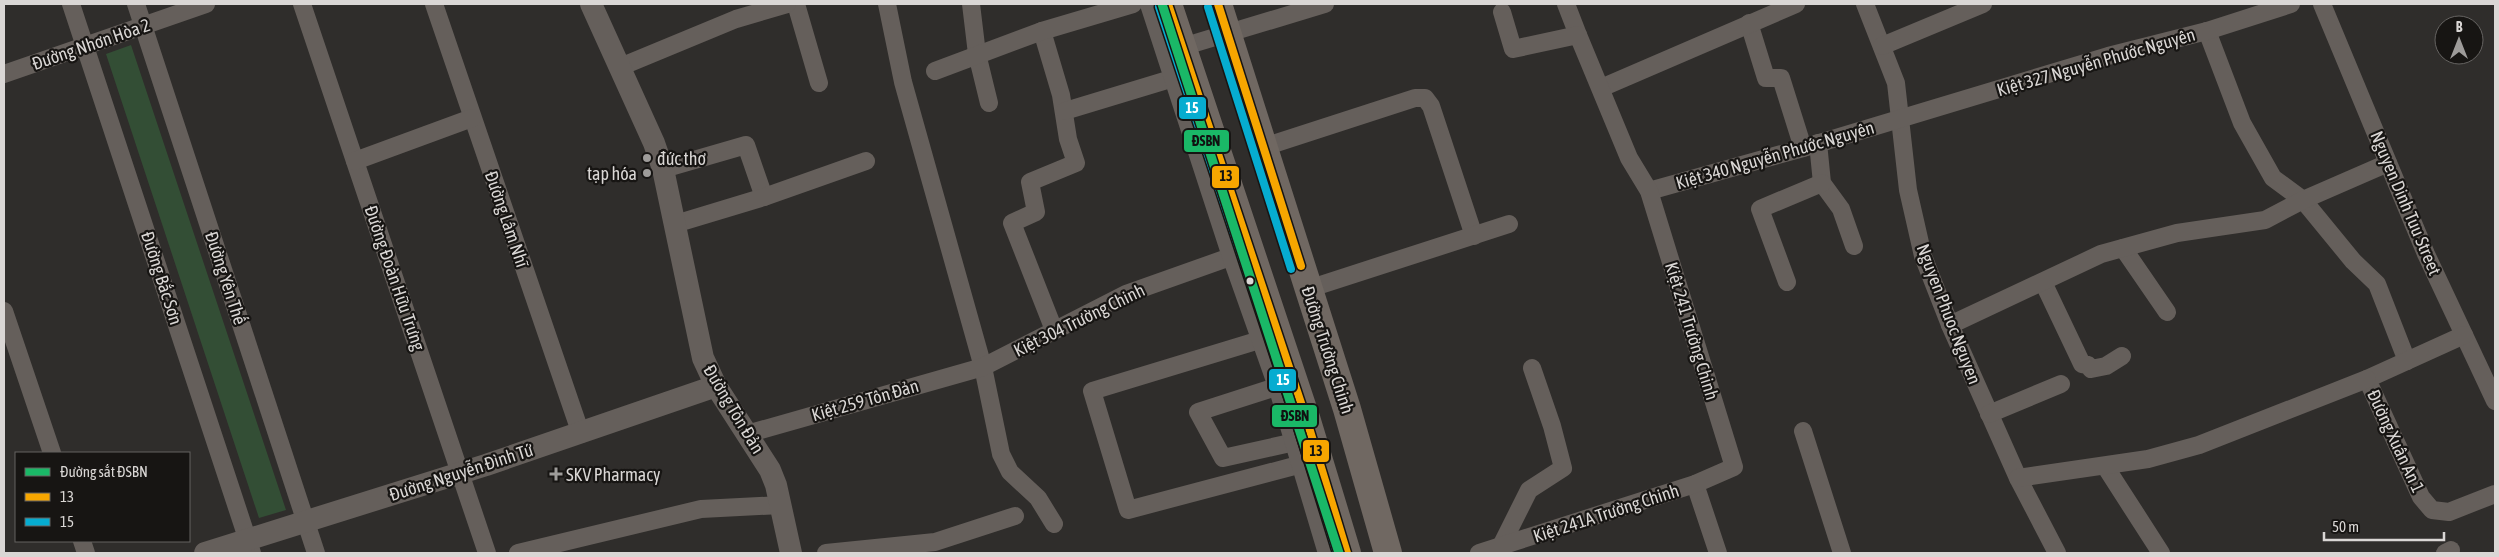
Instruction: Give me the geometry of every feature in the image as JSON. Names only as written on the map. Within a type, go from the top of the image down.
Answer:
[{"type":"highway","points":[[1168,4],[1304,451],[1348,553]]},
{"type":"highway","name":"Đường Trường Chinh","points":[[1218,4],[1354,434],[1388,553]]},
{"type":"highway","points":[[1304,451],[1354,434]]},
{"type":"street","name":"Đường Bắc Sơn","points":[[71,4],[94,43],[255,543]]},
{"type":"street","name":"Đường Yên Thế","points":[[136,4],[135,29],[300,523],[316,553]]},
{"type":"street","name":"Đường Nhơn Hòa 2","points":[[4,74],[206,4]]},
{"type":"street","name":"Đường Đoàn Hữu Trưng","points":[[302,4],[487,553]]},
{"type":"street","name":"Đường Lâm Nhĩ","points":[[434,4],[581,434]]},
{"type":"street","name":"Đường Tôn Đản","points":[[591,4],[620,67],[662,169],[675,224],[696,334],[706,364],[716,386],[770,470],[781,504],[791,553]]},
{"type":"street","points":[[620,67],[735,11],[787,4]]},
{"type":"street","points":[[796,4],[819,83]]},
{"type":"street","points":[[887,4],[903,82],[983,367],[1005,464],[1017,479],[1038,498],[1054,524]]},
{"type":"street","points":[[971,4],[977,54],[989,103]]},
{"type":"street","points":[[935,71],[1042,31],[1133,4]]},
{"type":"street","points":[[1150,4],[1233,256],[1304,451],[1329,553]]},
{"type":"street","points":[[1182,46],[1325,4]]},
{"type":"street","name":"Kiệt 241 Trường Chinh","points":[[1566,4],[1629,158],[1649,191],[1732,455],[1734,467],[1732,470]]},
{"type":"street","points":[[1601,88],[1796,4]]},
{"type":"street","name":"Nguyen Phuoc Nguyen","points":[[1865,4],[1896,83],[1908,190],[1923,256],[1950,325],[2018,478],[2058,553]]},
{"type":"street","points":[[1882,46],[1983,4]]},
{"type":"street","name":"Kiệt 327 Nguyễn Phước Nguyên","points":[[1900,118],[2108,56],[2207,31],[2290,4]]},
{"type":"street","name":"Nguyen Dinh Tuu Street","points":[[2322,4],[2426,254],[2495,401]]},
{"type":"street","points":[[1502,12],[1513,50],[1578,35]]},
{"type":"street","points":[[1749,23],[1766,78],[1781,78],[1810,146],[1822,183],[1841,209],[1854,246]]},
{"type":"street","points":[[1042,31],[1065,111],[1068,140],[1076,163],[1030,182],[1036,212],[1012,223],[1054,330]]},
{"type":"street","points":[[2207,31],[2242,123],[2272,178],[2303,200],[2353,261],[2376,284],[2407,361]]},
{"type":"street","points":[[1065,111],[1174,78]]},
{"type":"street","points":[[1264,147],[1414,98],[1425,98],[1432,106],[1474,236]]},
{"type":"street","points":[[355,161],[472,118]]},
{"type":"street","name":"Kiệt 340 Nguyễn Phước Nguyên","points":[[1649,191],[1810,146],[1900,118]]},
{"type":"street","points":[[662,169],[746,145],[764,196]]},
{"type":"street","points":[[675,224],[866,161]]},
{"type":"street","points":[[1950,325],[2101,254],[2177,233],[2265,220],[2303,200],[2388,162]]},
{"type":"street","points":[[1786,282],[1760,209],[1822,183]]},
{"type":"street","points":[[1308,290],[1509,224]]},
{"type":"street","points":[[2123,248],[2167,312]]},
{"type":"street","name":"Kiệt 304 Trường Chinh","points":[[983,367],[1126,294],[1233,256]]},
{"type":"street","points":[[2042,282],[2082,364],[2088,365],[2091,369],[2097,368],[2122,356]]},
{"type":"street","points":[[5,316],[52,452]]},
{"type":"street","name":"Đường Xuân An 1","points":[[2464,335],[2367,379],[2421,497],[2432,510],[2449,512],[2495,494]]},
{"type":"street","points":[[1263,339],[1092,391],[1128,510],[1304,451]]},
{"type":"street","name":"Kiệt 259 Tôn Đản","points":[[748,434],[983,367]]},
{"type":"street","points":[[1500,546],[1528,490],[1563,468],[1552,426],[1532,368]]},
{"type":"street","points":[[2018,478],[2148,459],[2198,445],[2367,379]]},
{"type":"street","points":[[1989,414],[2061,384]]},
{"type":"street","name":"Đường Nguyễn Đình Tứ","points":[[205,553],[255,543],[300,523],[581,434],[716,386]]},
{"type":"street","points":[[1279,386],[1198,412],[1223,458],[1304,451]]},
{"type":"street","points":[[1803,431],[1842,553]]},
{"type":"street","points":[[2105,466],[2161,553]]},
{"type":"street","name":"Kiệt 241A Trường Chinh","points":[[1479,553],[1695,484],[1732,470]]},
{"type":"street","points":[[1695,484],[1718,553]]},
{"type":"street","points":[[518,553],[701,508],[781,504]]},
{"type":"street","points":[[826,553],[935,542],[1015,516]]},
{"type":"green space","points":[[131,45],[286,510],[259,518],[106,54]]},
{"type":"rail line","name":"ĐSBN","points":[[1162,4],[1339,553]]},
{"type":"transit line","name":"13","points":[[1168,4],[1307,421],[1347,553]]},
{"type":"transit line","name":"13","points":[[1218,4],[1301,266]]},
{"type":"transit line","name":"15","points":[[1159,7],[1297,424],[1337,553]]},
{"type":"transit line","name":"15","points":[[1208,7],[1291,269]]},
{"type":"place","name":"đức thơ","points":[[647,158]]},
{"type":"place","name":"tạp hóa","points":[[647,173]]},
{"type":"place","name":"SKV Pharmacy","points":[[556,474]]}]
